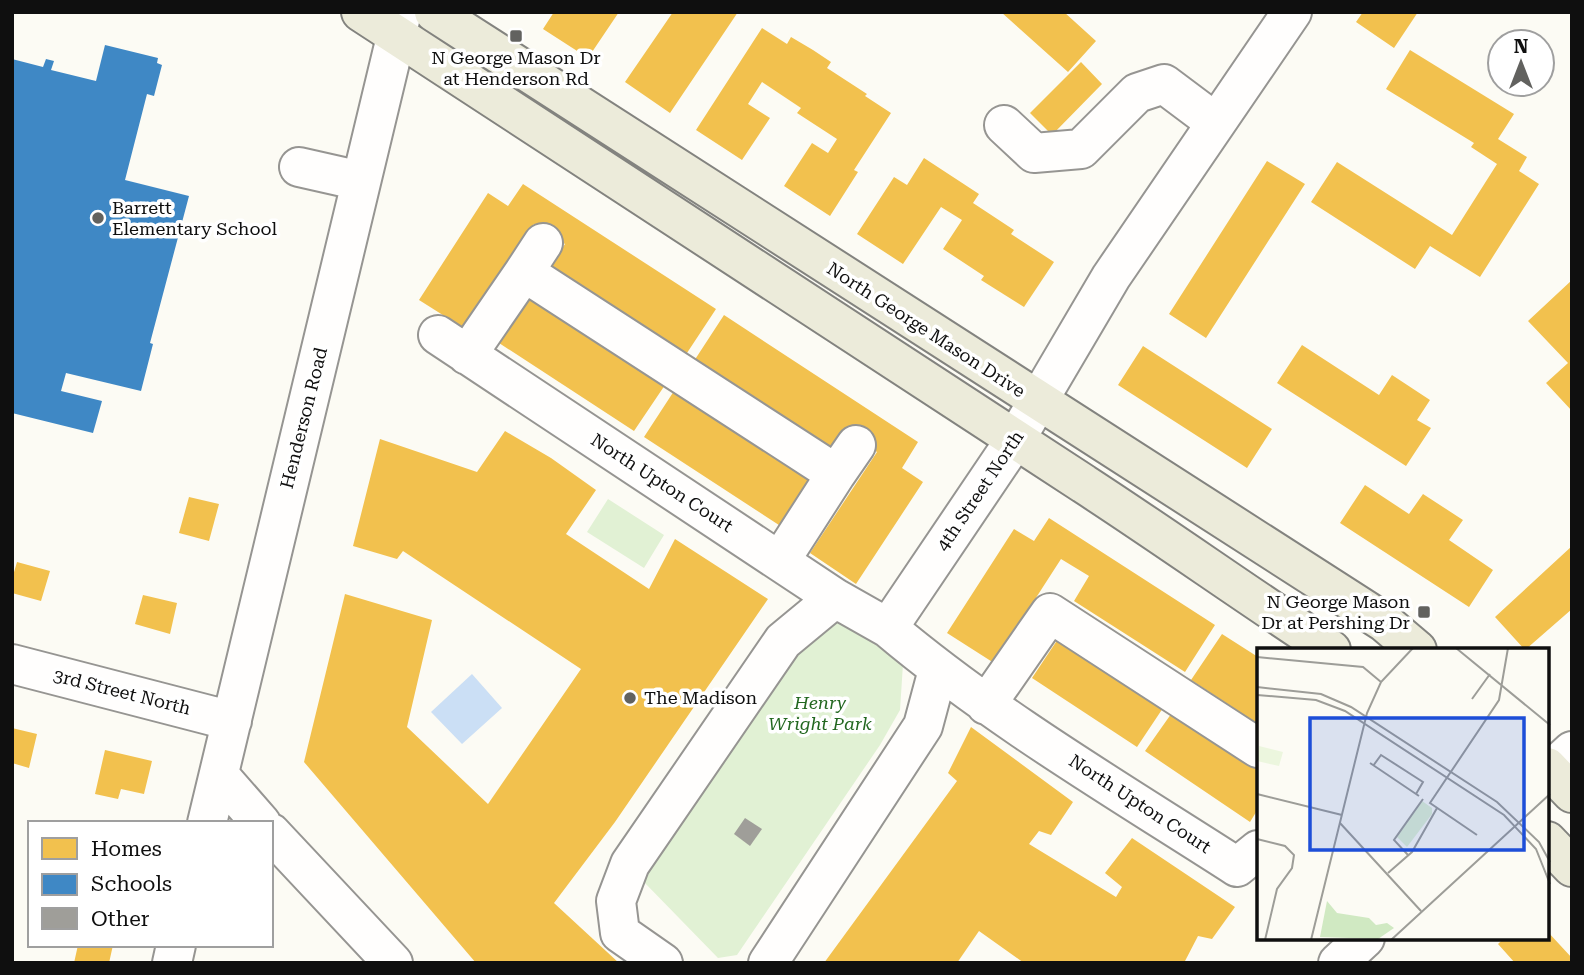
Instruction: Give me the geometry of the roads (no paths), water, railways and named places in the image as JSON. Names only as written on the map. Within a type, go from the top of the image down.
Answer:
[{"type":"main road","points":[[361,12],[399,24],[1014,440],[1329,648]]},
{"type":"main road","name":"North George Mason Drive","points":[[434,12],[1384,622],[1416,648]]},
{"type":"main road","points":[[1549,843],[1572,867]]},
{"type":"street","name":"4th Street North","points":[[888,628],[1039,402],[1111,277],[1292,12]]},
{"type":"street","name":"Henderson Road","points":[[208,821],[399,24]]},
{"type":"street","points":[[1004,125],[1034,153],[1081,149],[1137,93],[1164,84],[1216,123]]},
{"type":"street","points":[[299,167],[361,181]]},
{"type":"street","name":"North Upton Court","points":[[780,561],[846,460],[533,257],[453,345],[835,598],[888,628]]},
{"type":"street","points":[[663,963],[621,933],[616,901],[630,864],[783,641],[835,598]]},
{"type":"street","points":[[986,705],[1050,613],[1257,747]]},
{"type":"street","points":[[768,963],[922,726],[938,670],[888,628]]},
{"type":"street","name":"3rd Street North","points":[[12,664],[232,721]]},
{"type":"street","name":"North Upton Court","points":[[938,670],[986,705],[1248,859]]},
{"type":"street","points":[[219,775],[259,821]]},
{"type":"street","points":[[273,835],[393,963]]},
{"type":"street","points":[[1338,963],[1363,940]]},
{"type":"water","points":[[472,674],[502,708],[462,744],[431,712]]},
{"type":"place","name":"N George Mason Dr at Henderson Rd","points":[[516,36]]},
{"type":"place","name":"Barrett Elementary School","points":[[98,218]]},
{"type":"place","name":"N George Mason Dr at Pershing Dr","points":[[1424,612]]},
{"type":"place","name":"The Madison","points":[[630,698]]},
{"type":"park label","name":"Henry Wright Park","points":[[820,713]]}]
